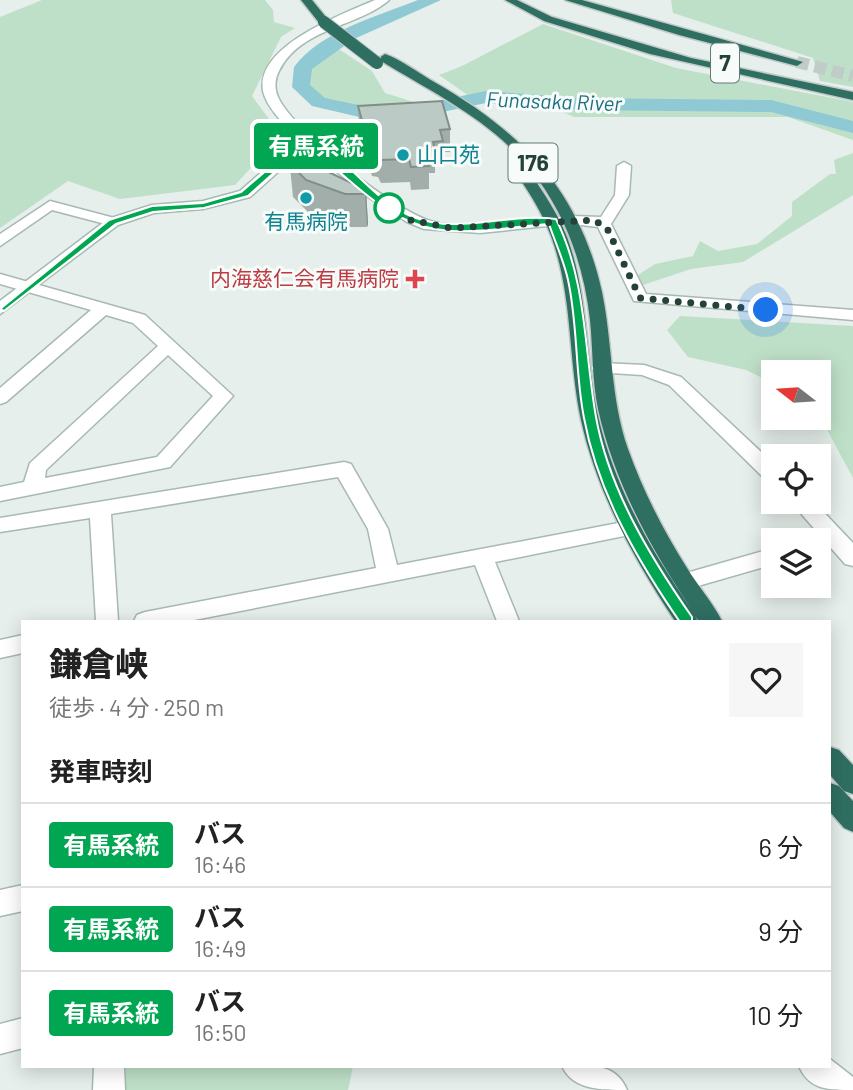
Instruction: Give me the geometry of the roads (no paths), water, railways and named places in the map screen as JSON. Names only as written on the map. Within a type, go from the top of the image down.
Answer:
[{"type":"highway","name":"176","points":[[306,0],[381,61],[473,119],[514,160],[539,194],[563,220],[591,277],[601,368],[610,419],[629,477],[650,524],[710,620]]},
{"type":"highway","name":"176","points":[[318,0],[329,20]]},
{"type":"highway","name":"7","points":[[570,0],[797,62]]},
{"type":"highway","name":"7","points":[[602,0],[690,26],[773,56]]},
{"type":"highway","name":"7","points":[[515,2],[743,68],[853,94]]},
{"type":"highway","points":[[515,2],[612,40],[712,66],[853,94]]},
{"type":"highway","name":"176","points":[[563,220],[590,418],[600,455],[629,528],[653,572],[686,620]]},
{"type":"highway","points":[[831,759],[853,783]]},
{"type":"highway","points":[[831,795],[853,820]]},
{"type":"street","points":[[384,0],[301,42],[273,70],[269,93],[307,139],[383,204],[410,220],[451,228],[594,220],[604,224],[640,298],[853,315]]},
{"type":"street","points":[[0,309],[113,222],[152,209],[204,205],[245,194],[307,139]]},
{"type":"street","points":[[604,224],[622,195],[624,166]]},
{"type":"street","points":[[0,242],[50,205],[113,222]]},
{"type":"street","points":[[0,279],[139,319],[224,397],[163,462],[0,494]]},
{"type":"street","points":[[0,398],[104,308]]},
{"type":"street","points":[[33,488],[37,468],[158,354],[169,347]]},
{"type":"street","points":[[601,368],[644,370],[675,381],[761,464]]},
{"type":"street","points":[[0,525],[344,469],[378,529],[389,576]]},
{"type":"street","points":[[100,509],[107,620]]},
{"type":"street","points":[[150,620],[629,528]]},
{"type":"street","points":[[831,542],[853,558]]},
{"type":"street","points":[[483,558],[508,620]]},
{"type":"street","points":[[684,582],[761,560]]},
{"type":"street","points":[[0,649],[21,644]]},
{"type":"street","points":[[0,903],[21,898]]},
{"type":"street","points":[[0,1039],[21,1034]]},
{"type":"street","points":[[109,1068],[109,1090]]},
{"type":"street","points":[[580,1068],[611,1090]]},
{"type":"street","points":[[816,1068],[844,1090]]},
{"type":"waterway","name":"Funasaka River","points":[[433,0],[364,28],[332,45],[303,67],[301,87],[319,102],[368,113],[413,112],[486,97],[580,104],[771,106],[853,127]]},
{"type":"tunnel","points":[[797,62],[853,76]]},
{"type":"place","name":"山口苑","points":[[403,155]]},
{"type":"place","name":"有馬病院","points":[[306,198]]},
{"type":"place","name":"内海慈仁会有馬病院","points":[[415,279]]}]
